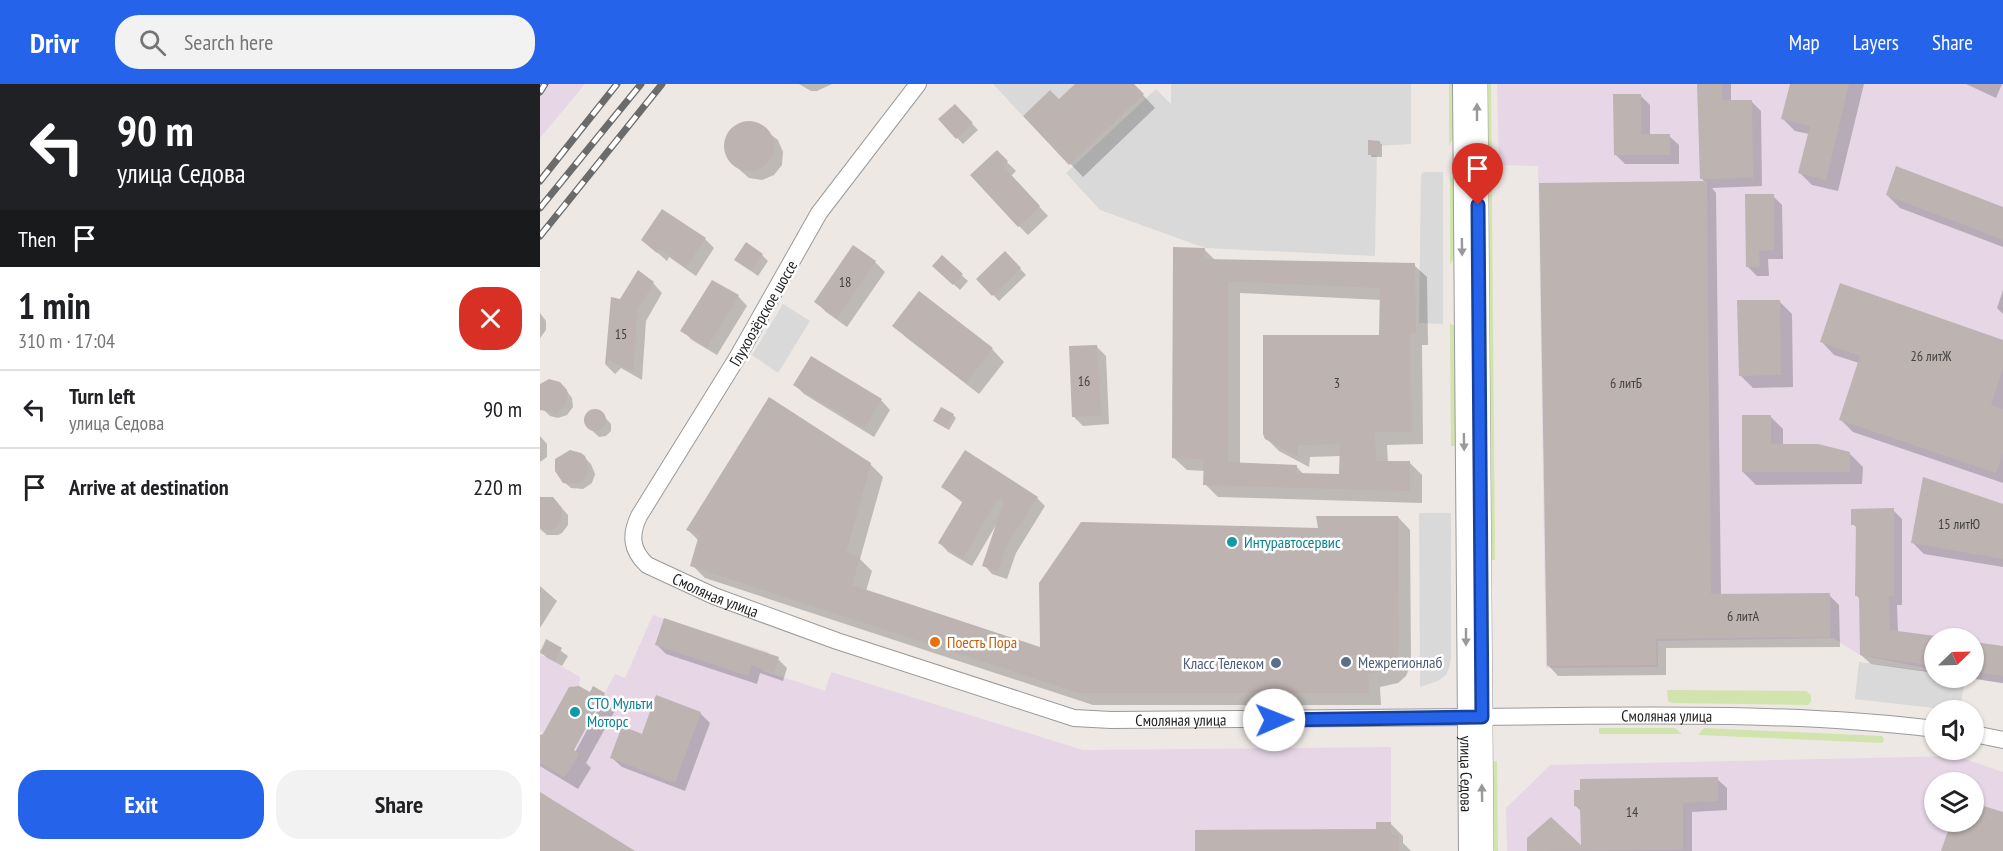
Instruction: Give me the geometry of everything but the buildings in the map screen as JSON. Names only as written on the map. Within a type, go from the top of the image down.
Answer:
[{"type":"street","name":"Глухоозёрское шоссе","points":[[637,553],[632,532],[639,516],[737,358],[819,213],[918,84]]},
{"type":"street","name":"улица Седова","points":[[1461,84],[1474,717],[1483,851]]},
{"type":"street","name":"улица Седова","points":[[1467,851],[1474,717],[1477,84]]},
{"type":"street","name":"Смоляная улица","points":[[637,553],[647,565],[714,596],[837,640],[1074,718],[1122,720],[1773,716],[1924,728]]},
{"type":"street","points":[[1984,736],[2003,740]]},
{"type":"shaded area","points":[[540,84],[585,84],[540,138]]},
{"type":"shaded area","points":[[993,84],[1075,84],[1059,99],[1050,90],[1023,116]]},
{"type":"shaded area","points":[[1171,84],[1411,84],[1411,144],[1377,146],[1375,256],[1205,248],[1100,210],[1066,173],[1156,89],[1171,104]]},
{"type":"shaded area","points":[[1497,84],[2003,84],[2003,684],[1984,680],[1984,628],[1924,628],[1924,668],[1860,655],[1833,638],[1658,641],[1658,667],[1546,668],[1538,166],[1499,165]]},
{"type":"shaded area","points":[[1443,172],[1443,324],[1419,323],[1421,174]]},
{"type":"shaded area","points":[[783,304],[810,321],[778,373],[752,355]]},
{"type":"shaded area","points":[[1419,513],[1451,513],[1451,658],[1446,675],[1438,681],[1420,687]]},
{"type":"shaded area","points":[[653,615],[769,652],[763,671],[825,691],[831,672],[1083,750],[1391,747],[1391,835],[1399,836],[1399,851],[540,851],[540,763],[565,777],[574,750],[615,674],[625,678]]},
{"type":"shaded area","points":[[540,654],[580,677],[579,686],[569,687],[543,733],[540,732]]},
{"type":"shaded area","points":[[1859,662],[1924,671],[1924,688],[1963,688],[1962,700],[1924,700],[1924,707],[1855,699]]},
{"type":"shaded area","points":[[1924,757],[1924,760],[1968,760],[2003,772],[2003,851],[1507,851],[1506,808],[1550,765]]},
{"type":"green space","points":[[1449,84],[1453,84],[1453,138],[1449,146]]},
{"type":"green space","points":[[1485,84],[1491,84],[1495,560],[1490,560]]},
{"type":"green space","points":[[1450,175],[1454,185],[1454,259],[1450,264]]},
{"type":"green space","points":[[1450,324],[1455,329],[1455,446],[1451,446]]},
{"type":"green space","points":[[1667,690],[1806,691],[1811,695],[1811,702],[1808,705],[1672,703],[1668,701]]},
{"type":"green space","points":[[1599,728],[1675,728],[1682,734],[1599,734]]},
{"type":"green space","points":[[1704,728],[1882,736],[1884,740],[1882,743],[1698,735]]},
{"type":"green space","points":[[1491,761],[1497,761],[1498,851],[1491,851]]},
{"type":"railway","points":[[540,92],[545,84]]},
{"type":"railway","points":[[540,181],[617,84]]},
{"type":"railway","points":[[540,208],[641,84]]},
{"type":"railway","points":[[540,236],[662,84]]},
{"type":"place","name":"Интуравтосервис","points":[[1232,542]]},
{"type":"place","name":"Поесть Пора","points":[[935,642]]},
{"type":"place","name":"Межрегионлаб","points":[[1346,662]]},
{"type":"place","name":"Класс Телеком","points":[[1276,663]]},
{"type":"place","name":"СТО Мульти Моторс","points":[[575,712]]},
{"type":"route","points":[[1274,720],[1482,717],[1478,205]]}]
